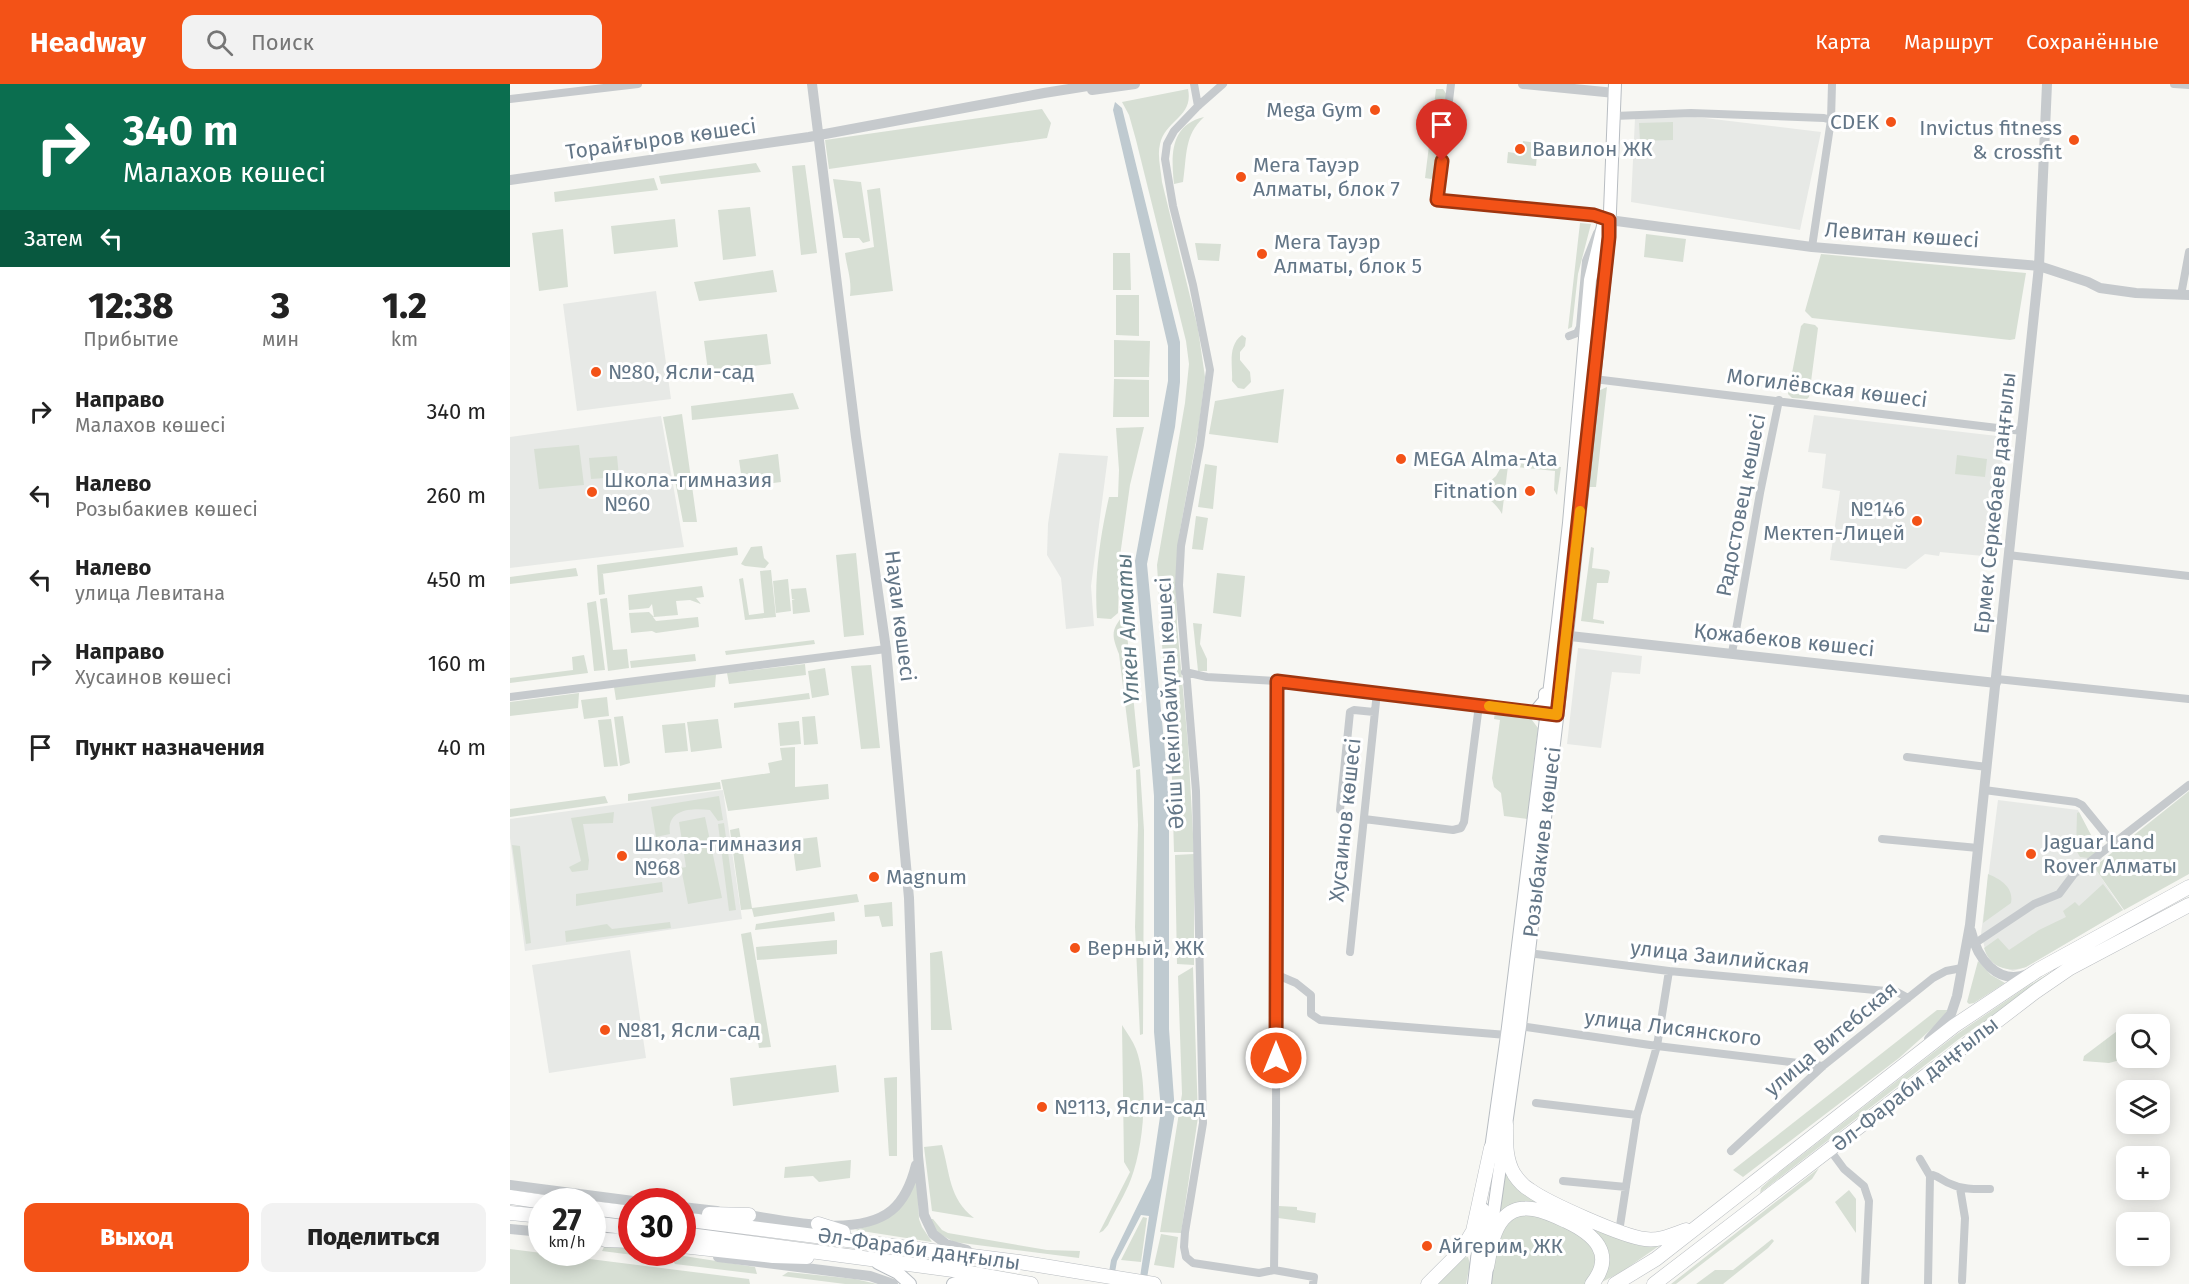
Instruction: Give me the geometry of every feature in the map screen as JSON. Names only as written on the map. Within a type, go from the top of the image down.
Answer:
[{"type":"main road","name":"Розыбакиев көшесі","points":[[1485,1284],[1528,953],[1547,713],[1545,700],[1554,648],[1561,634],[1590,280],[1606,221],[1615,88]]},
{"type":"main road","name":"Розыбакиев көшесі","points":[[1491,1148],[1547,713],[1561,634],[1594,379],[1609,237],[1606,221]]},
{"type":"main road","name":"Әл-Фараби даңғылы","points":[[1615,1284],[1656,1259],[1954,1026],[2038,970],[2189,887]]},
{"type":"main road","name":"Әл-Фараби даңғылы","points":[[1654,1284],[2035,992],[2070,968],[2189,905]]},
{"type":"main road","points":[[1506,1124],[1508,1159],[1514,1175],[1540,1197],[1619,1232],[1639,1238],[1668,1237],[1699,1225]]},
{"type":"main road","points":[[1428,1284],[1461,1251],[1473,1231],[1491,1148]]},
{"type":"main road","points":[[1474,1284],[1491,1148]]},
{"type":"main road","points":[[510,1197],[528,1200]]},
{"type":"main road","points":[[1487,1267],[1494,1236],[1503,1219],[1516,1210],[1533,1209],[1581,1228],[1596,1240],[1600,1249],[1602,1266],[1592,1284]]},
{"type":"main road","points":[[510,1213],[528,1215]]},
{"type":"main road","points":[[696,1213],[749,1215]]},
{"type":"main road","name":"Әл-Фараби даңғылы","points":[[696,1221],[1019,1262],[1154,1284]]},
{"type":"main road","points":[[818,1224],[877,1243]]},
{"type":"main road","name":"Әл-Фараби даңғылы","points":[[696,1236],[863,1257],[1031,1284]]},
{"type":"main road","points":[[696,1248],[773,1256],[863,1257],[898,1273],[910,1284]]},
{"type":"main road","points":[[953,1284],[978,1280],[1016,1282]]},
{"type":"street","points":[[510,99],[583,88],[638,84]]},
{"type":"street","name":"Науаи көшесі","points":[[812,84],[856,437],[886,649],[909,898],[918,1156],[924,1215],[933,1234],[940,1240],[955,1247],[1019,1262]]},
{"type":"street","points":[[1074,91],[1101,84]]},
{"type":"street","points":[[1074,91],[1135,84]]},
{"type":"street","points":[[1194,84],[1198,106]]},
{"type":"street","name":"Әбіш Кекілбайұлы көшесі","points":[[1222,84],[1174,131],[1167,144],[1166,159],[1173,207],[1193,285],[1210,370],[1200,445],[1181,546],[1179,585],[1196,791],[1203,1123],[1184,1247],[1186,1257],[1193,1263],[1259,1273],[1274,1270]]},
{"type":"street","points":[[1451,84],[1437,200],[1594,215],[1606,221],[1592,244],[1586,261],[1580,327],[1578,333],[1569,336]]},
{"type":"street","points":[[1523,84],[1615,88]]},
{"type":"street","points":[[1812,247],[1831,120],[1832,84]]},
{"type":"street","name":"Ермек Серкебаев даңғылы","points":[[1970,925],[2039,266],[2048,84]]},
{"type":"street","points":[[2174,84],[2189,85]]},
{"type":"street","name":"Торайғыров көшесі","points":[[510,180],[818,135],[1014,99],[1074,91]]},
{"type":"street","points":[[1614,116],[1691,113],[1831,120]]},
{"type":"street","name":"Левитан көшесі","points":[[1606,221],[1812,247],[2039,266],[2100,288],[2185,295]]},
{"type":"street","points":[[2185,295],[2189,252]]},
{"type":"street","name":"Могилёвская көшесі","points":[[1594,379],[2022,431]]},
{"type":"street","name":"Радостовец көшесі","points":[[1732,652],[1779,400]]},
{"type":"street","points":[[2008,555],[2189,576]]},
{"type":"street","name":"Қожабеков көшесі","points":[[1561,634],[1642,645],[1732,652],[1996,681]]},
{"type":"street","points":[[510,697],[886,649]]},
{"type":"street","points":[[1185,672],[1207,677],[1277,681],[1547,713]]},
{"type":"street","points":[[1277,681],[1274,1270],[1314,1277],[1313,1284]]},
{"type":"street","points":[[1996,681],[2189,699]]},
{"type":"street","name":"Хусаинов көшесі","points":[[1350,952],[1377,692]]},
{"type":"street","points":[[1364,819],[1453,830],[1461,828],[1464,822],[1479,705]]},
{"type":"street","points":[[1340,810],[1350,712],[1354,710],[1374,712]]},
{"type":"street","points":[[1907,758],[1987,767]]},
{"type":"street","points":[[1974,944],[2034,904],[2059,894],[2074,874],[2189,785]]},
{"type":"street","points":[[1984,790],[2076,802],[2082,805],[2113,843]]},
{"type":"street","points":[[1882,839],[1978,848]]},
{"type":"street","points":[[1970,925],[1974,944],[1986,964],[2002,975],[2016,978],[2038,970]]},
{"type":"street","points":[[1902,1067],[1951,1014],[1970,925]]},
{"type":"street","name":"улица Заилийская","points":[[1528,953],[1669,971],[1897,992],[1908,998]]},
{"type":"street","name":"улица Витебская","points":[[1731,1151],[1823,1066],[1933,978],[1946,971],[1962,968]]},
{"type":"street","points":[[1619,1232],[1637,1115],[1657,1046],[1669,971]]},
{"type":"street","points":[[1275,974],[1296,983],[1311,995],[1311,1014],[1320,1020],[1507,1035]]},
{"type":"street","name":"улица Лисянского","points":[[1520,1026],[1657,1046],[1823,1066]]},
{"type":"street","points":[[1536,1103],[1637,1115]]},
{"type":"street","points":[[1830,1150],[1844,1169],[1864,1186],[1869,1201],[1865,1284]]},
{"type":"street","name":"Науаи көшесі","points":[[818,1224],[857,1224],[886,1215],[904,1196],[912,1180],[918,1156]]},
{"type":"street","points":[[1920,1159],[1930,1176],[1928,1284]]},
{"type":"street","points":[[1930,1176],[1938,1176],[1947,1183],[1960,1188],[1990,1189]]},
{"type":"street","points":[[1563,1181],[1626,1187]]},
{"type":"street","points":[[510,1185],[618,1199]]},
{"type":"street","points":[[1960,1188],[1965,1218],[1962,1281]]},
{"type":"street","name":"Әл-Фараби даңғылы","points":[[696,1209],[818,1224]]},
{"type":"street","points":[[510,1229],[528,1231]]},
{"type":"street","points":[[696,1254],[870,1276],[893,1284]]},
{"type":"shaded area","points":[[1188,89],[1187,106],[1167,129],[1160,144],[1159,153],[1162,182],[1198,329],[1205,377],[1199,425],[1179,536],[1176,582],[1177,625],[1188,744],[1194,852],[1174,852],[1171,743],[1157,565],[1185,403],[1189,364],[1186,341],[1136,140],[1129,115],[1122,102]]},
{"type":"shaded area","points":[[1436,89],[1443,89],[1447,95],[1436,176],[1431,179],[1425,178]]},
{"type":"shaded area","points":[[1115,102],[1122,108],[1180,342],[1180,382],[1175,427],[1147,564],[1169,794],[1169,1029],[1175,1113],[1146,1284],[1139,1284],[1149,1216],[1141,1215],[1117,1261],[1113,1284],[1107,1284],[1111,1260],[1151,1178],[1161,1110],[1154,1032],[1154,796],[1135,561],[1168,381],[1168,346],[1113,110]]},
{"type":"shaded area","points":[[1042,109],[1051,123],[1047,138],[829,169],[825,140]]},
{"type":"shaded area","points":[[1204,117],[1190,139],[1183,182],[1174,184],[1173,152],[1179,134],[1193,121]]},
{"type":"shaded area","points":[[1696,117],[1821,132],[1800,230],[1631,202],[1635,118]]},
{"type":"shaded area","points":[[1673,122],[1673,140],[1640,141],[1639,123]]},
{"type":"shaded area","points":[[1523,141],[1538,143],[1536,166],[1507,163],[1508,152],[1521,154]]},
{"type":"shaded area","points":[[756,163],[761,172],[661,184],[659,176]]},
{"type":"shaded area","points":[[805,165],[817,253],[801,255],[792,166]]},
{"type":"shaded area","points":[[654,178],[658,190],[555,202],[554,192]]},
{"type":"shaded area","points":[[833,179],[861,182],[870,241],[863,243],[859,238],[843,238]]},
{"type":"shaded area","points":[[880,188],[893,291],[850,296],[850,279],[845,253],[874,247],[867,190]]},
{"type":"shaded area","points":[[750,207],[756,256],[723,260],[718,210]]},
{"type":"shaded area","points":[[675,219],[678,247],[614,254],[611,226]]},
{"type":"shaded area","points":[[1580,223],[1591,224],[1578,274],[1572,327],[1568,329]]},
{"type":"shaded area","points":[[563,229],[568,287],[539,291],[532,233]]},
{"type":"shaded area","points":[[1646,234],[1686,239],[1683,262],[1644,257]]},
{"type":"shaded area","points":[[1195,243],[1221,244],[1219,261],[1198,260]]},
{"type":"shaded area","points":[[1113,253],[1130,253],[1131,290],[1113,290]]},
{"type":"shaded area","points":[[1821,254],[2026,273],[2015,339],[1812,318],[1805,311]]},
{"type":"shaded area","points":[[773,270],[777,292],[699,301],[694,282]]},
{"type":"shaded area","points":[[656,291],[671,399],[577,411],[563,304]]},
{"type":"shaded area","points":[[1116,295],[1139,295],[1139,336],[1116,335]]},
{"type":"shaded area","points":[[1804,323],[1815,325],[1818,328],[1807,399],[1792,398],[1788,394],[1801,326]]},
{"type":"shaded area","points":[[767,334],[771,364],[708,371],[704,341]]},
{"type":"shaded area","points":[[1242,335],[1246,338],[1245,346],[1240,352],[1240,360],[1250,372],[1251,382],[1244,389],[1238,388],[1232,381],[1234,345]]},
{"type":"shaded area","points":[[1114,340],[1150,341],[1149,377],[1114,377]]},
{"type":"shaded area","points":[[1114,379],[1149,380],[1149,417],[1113,417]]},
{"type":"shaded area","points":[[1607,387],[1596,487],[1588,487],[1598,391]]},
{"type":"shaded area","points":[[1284,389],[1278,443],[1209,434],[1215,401]]},
{"type":"shaded area","points":[[793,393],[799,409],[692,420],[691,406]]},
{"type":"shaded area","points":[[682,414],[697,522],[683,522],[663,417]]},
{"type":"shaded area","name":"№146 Мектеп-Лицей","points":[[1814,415],[2006,437],[1994,557],[1940,552],[1939,556],[1925,554],[1906,569],[1830,560],[1840,491],[1822,488],[1826,454],[1808,452]]},
{"type":"shaded area","name":"Школа-гимназия №60","points":[[661,416],[684,547],[510,568],[510,437]]},
{"type":"shaded area","points":[[1144,427],[1130,485],[1120,556],[1118,613],[1111,619],[1097,618],[1097,572],[1103,527],[1109,497],[1118,497],[1116,428]]},
{"type":"shaded area","points":[[579,445],[584,485],[539,489],[534,449]]},
{"type":"shaded area","points":[[1059,453],[1108,456],[1091,586],[1094,626],[1066,629],[1061,578],[1047,555],[1048,524]]},
{"type":"shaded area","points":[[778,454],[781,482],[743,487],[739,460]]},
{"type":"shaded area","points":[[1957,455],[1987,459],[1985,477],[1955,474]]},
{"type":"shaded area","points":[[617,456],[619,477],[591,479],[589,458]]},
{"type":"shaded area","points":[[1504,462],[1561,467],[1557,495],[1554,490],[1555,471],[1508,466],[1502,514],[1490,500],[1485,498],[1474,497],[1461,500],[1462,490],[1479,491],[1496,476]]},
{"type":"shaded area","points":[[1205,464],[1217,466],[1213,509],[1198,507]]},
{"type":"shaded area","points":[[1196,516],[1208,518],[1203,550],[1192,549]]},
{"type":"shaded area","points":[[762,546],[764,558],[769,563],[765,568],[741,564],[751,547]]},
{"type":"shaded area","points":[[737,547],[738,555],[601,574],[603,574],[605,594],[599,595],[597,565]]},
{"type":"shaded area","points":[[1591,547],[1594,548],[1592,568],[1610,572],[1608,583],[1597,583],[1593,619],[1604,621],[1604,624],[1581,621]]},
{"type":"shaded area","points":[[856,553],[864,635],[844,637],[836,555]]},
{"type":"shaded area","points":[[576,568],[578,576],[510,584],[510,577]]},
{"type":"shaded area","points":[[771,570],[776,617],[745,620],[739,579],[743,578],[749,615],[764,613],[760,571]]},
{"type":"shaded area","points":[[1217,573],[1245,576],[1241,617],[1213,613]]},
{"type":"shaded area","points":[[788,579],[791,611],[776,613],[773,581]]},
{"type":"shaded area","points":[[702,586],[704,597],[696,598],[701,604],[690,600],[676,601],[678,615],[654,617],[652,604],[649,608],[629,610],[628,595]]},
{"type":"shaded area","points":[[806,588],[810,612],[793,614],[792,600],[795,599],[792,599],[791,589]]},
{"type":"shaded area","points":[[607,598],[613,650],[627,649],[629,668],[608,671],[600,599]]},
{"type":"shaded area","points":[[596,601],[605,670],[594,671],[587,603]]},
{"type":"shaded area","points":[[649,612],[656,621],[698,617],[699,627],[656,633],[652,631],[631,633],[629,613]]},
{"type":"shaded area","points":[[1125,613],[1140,766],[1133,768],[1119,654],[1114,637],[1115,628]]},
{"type":"shaded area","points":[[1193,623],[1202,624],[1200,644],[1207,659],[1207,671],[1198,671]]},
{"type":"shaded area","points":[[814,640],[815,644],[726,655],[725,651]]},
{"type":"shaded area","points":[[1578,648],[1642,656],[1640,674],[1612,672],[1601,748],[1567,744]]},
{"type":"shaded area","points":[[695,654],[696,661],[631,668],[630,661]]},
{"type":"shaded area","points":[[584,655],[588,673],[510,683],[510,678],[573,670],[572,657]]},
{"type":"shaded area","points":[[805,664],[806,675],[729,684],[727,673]]},
{"type":"shaded area","points":[[871,665],[880,748],[861,749],[851,666]]},
{"type":"shaded area","points":[[825,668],[829,695],[812,698],[808,671]]},
{"type":"shaded area","points":[[716,674],[715,687],[616,700],[614,687]]},
{"type":"shaded area","points":[[579,693],[578,708],[510,716],[510,702]]},
{"type":"shaded area","points":[[809,693],[810,699],[734,708],[734,703]]},
{"type":"shaded area","points":[[607,697],[609,716],[584,719],[581,700]]},
{"type":"shaded area","points":[[1495,711],[1529,716],[1538,728],[1527,819],[1504,816],[1501,793],[1494,787],[1492,778],[1500,720],[1494,719]]},
{"type":"shaded area","points":[[623,716],[630,763],[620,766],[614,717]]},
{"type":"shaded area","points":[[815,716],[818,744],[804,745],[802,717]]},
{"type":"shaded area","points":[[611,719],[618,766],[604,767],[598,720]]},
{"type":"shaded area","points":[[718,719],[722,748],[691,752],[687,722]]},
{"type":"shaded area","points":[[799,721],[801,744],[780,746],[778,723]]},
{"type":"shaded area","points":[[685,723],[688,751],[665,753],[662,725]]},
{"type":"shaded area","points":[[795,747],[795,787],[828,784],[829,799],[728,811],[721,780],[770,773],[768,763],[782,760],[780,748]]},
{"type":"shaded area","points":[[1140,769],[1144,830],[1143,1034],[1140,1035],[1135,927],[1138,825],[1136,770]]},
{"type":"shaded area","points":[[720,782],[721,789],[628,801],[628,794]]},
{"type":"shaded area","name":"Школа-гимназия №68","points":[[723,790],[742,919],[525,951],[510,838],[510,819]]},
{"type":"shaded area","points":[[2189,791],[2189,874],[2124,910],[2094,867]]},
{"type":"shaded area","points":[[605,796],[608,803],[510,817],[510,809]]},
{"type":"shaded area","points":[[719,796],[723,820],[718,821],[710,810],[688,810],[672,819],[670,834],[656,837],[651,807]]},
{"type":"shaded area","points":[[1998,800],[2078,810],[2102,859],[2094,867],[2123,910],[2026,967],[2013,971],[1996,965],[1987,956],[1981,934]]},
{"type":"shaded area","points":[[614,812],[613,823],[583,824],[589,860],[588,870],[572,872],[569,867],[581,861],[571,818]]},
{"type":"shaded area","points":[[2079,812],[2100,852],[2088,858],[2080,857],[2076,850],[2077,813]]},
{"type":"shaded area","points":[[705,817],[722,898],[688,904],[681,868],[686,867],[679,822]]},
{"type":"shaded area","points":[[724,823],[736,910],[729,911],[718,824]]},
{"type":"shaded area","points":[[739,828],[752,908],[857,894],[859,902],[754,917],[752,909],[741,910],[730,830]]},
{"type":"shaded area","points":[[817,837],[821,867],[796,871],[792,840]]},
{"type":"shaded area","points":[[512,845],[520,846],[531,943],[526,944]]},
{"type":"shaded area","points":[[1194,854],[1194,965],[1177,964],[1175,855]]},
{"type":"shaded area","points":[[1988,874],[2008,888],[2011,903],[1983,923]]},
{"type":"shaded area","points":[[662,882],[663,892],[576,906],[576,894]]},
{"type":"shaded area","points":[[2103,884],[2123,910],[2026,967],[2006,969],[1995,964],[1987,955],[1984,948],[1998,938],[2009,950],[2039,930],[2066,917],[2063,911],[2075,902],[2079,906]]},
{"type":"shaded area","points":[[2189,897],[2189,900],[2028,992],[1959,1039],[1760,1193],[1761,1188],[1771,1179],[1957,1034],[2077,956]]},
{"type":"shaded area","points":[[892,902],[893,926],[882,927],[879,916],[865,917],[864,905]]},
{"type":"shaded area","points":[[834,912],[835,921],[755,930],[756,924]]},
{"type":"shaded area","points":[[670,922],[671,928],[566,942],[565,931],[607,924],[612,929]]},
{"type":"shaded area","points":[[751,932],[771,1047],[759,1048],[741,934]]},
{"type":"shaded area","points":[[837,940],[837,954],[757,960],[756,947]]},
{"type":"shaded area","points":[[630,950],[646,1058],[549,1073],[532,965]]},
{"type":"shaded area","points":[[942,951],[952,1030],[931,1030],[930,953]]},
{"type":"shaded area","points":[[1978,961],[1991,975],[2005,983],[1969,1004],[1967,1002]]},
{"type":"shaded area","points":[[1193,967],[1198,1117],[1181,1233],[1160,1232],[1182,1094],[1178,976]]},
{"type":"shaded area","points":[[1937,1010],[1948,1010],[1936,1025],[1899,1058],[1743,1177],[1733,1170]]},
{"type":"shaded area","points":[[1122,1025],[1135,1046],[1143,1079],[1142,1132],[1129,1185],[1108,1225],[1099,1233],[1130,1172],[1124,1162]]},
{"type":"shaded area","points":[[2116,1032],[2116,1061],[2109,1063],[2083,1061],[2084,1056]]},
{"type":"shaded area","points":[[836,1065],[839,1092],[733,1106],[730,1078]]},
{"type":"shaded area","points":[[897,1077],[897,1156],[889,1156],[884,1078]]},
{"type":"shaded area","points":[[942,1145],[955,1194],[966,1211],[974,1218],[932,1211],[924,1147]]},
{"type":"shaded area","points":[[1504,1159],[1543,1206],[1498,1218]]},
{"type":"shaded area","points":[[851,1160],[850,1178],[819,1182],[813,1176],[784,1178],[785,1167]]},
{"type":"shaded area","points":[[1819,1168],[1812,1179],[1676,1284],[1671,1284]]},
{"type":"shaded area","points":[[917,1173],[919,1219],[932,1242],[855,1230],[888,1216],[900,1204]]},
{"type":"shaded area","points":[[1849,1190],[1856,1199],[1856,1233],[1835,1202]]},
{"type":"shaded area","points":[[1279,1206],[1297,1207],[1297,1210],[1316,1213],[1315,1223],[1278,1218]]},
{"type":"shaded area","points":[[1525,1214],[1573,1231],[1593,1248],[1597,1258],[1595,1269],[1585,1284],[1491,1284],[1496,1249],[1502,1231],[1511,1219]]},
{"type":"shaded area","points":[[1143,1217],[1147,1218],[1141,1262],[1121,1260]]},
{"type":"shaded area","points":[[929,1219],[933,1219],[942,1230],[948,1233],[1047,1250],[1080,1251],[1079,1258],[954,1242],[938,1233]]},
{"type":"shaded area","points":[[1578,1220],[1666,1241],[1623,1271],[1602,1282],[1606,1269]]},
{"type":"shaded area","points":[[1161,1234],[1178,1237],[1174,1268],[1154,1265]]},
{"type":"shaded area","points":[[1772,1239],[1774,1241],[1768,1248],[1723,1284],[1696,1284],[1715,1270],[1733,1270]]},
{"type":"shaded area","points":[[606,1245],[618,1247],[618,1253],[606,1252]]},
{"type":"shaded area","points":[[510,1249],[528,1251],[528,1266],[606,1266],[606,1261],[618,1263],[618,1266],[645,1266],[749,1279],[750,1284],[510,1284]]},
{"type":"shaded area","points":[[1468,1257],[1470,1264],[1466,1284],[1438,1284],[1462,1258]]},
{"type":"shaded area","points":[[696,1258],[755,1267],[757,1274],[691,1266],[696,1266]]},
{"type":"shaded area","points":[[788,1272],[855,1279],[877,1284],[845,1284],[782,1276]]},
{"type":"slow traffic","points":[[1489,706],[1557,715],[1580,511]]},
{"type":"place","name":"Mega Gym","points":[[1375,110]]},
{"type":"place","name":"CDEK","points":[[1891,122]]},
{"type":"place","name":"Invictus fitness & crossfit","points":[[2074,140]]},
{"type":"place","name":"Вавилон ЖК","points":[[1520,149]]},
{"type":"place","name":"Мега Тауэр Алматы, блок 7","points":[[1241,177]]},
{"type":"place","name":"Мега Тауэр Алматы, блок 5","points":[[1262,254]]},
{"type":"place","name":"№80, Ясли-сад","points":[[596,372]]},
{"type":"place","name":"MEGA Alma-Ata","points":[[1401,459]]},
{"type":"place","name":"Fitnation","points":[[1530,491]]},
{"type":"place","name":"Школа-гимназия №60","points":[[592,492]]},
{"type":"place","name":"№146 Мектеп-Лицей","points":[[1917,521]]},
{"type":"place","name":"Jaguar Land Rover Алматы","points":[[2031,854]]},
{"type":"place","name":"Школа-гимназия №68","points":[[622,856]]},
{"type":"place","name":"Magnum","points":[[874,877]]},
{"type":"place","name":"Верный, ЖК","points":[[1075,948]]},
{"type":"place","name":"№81, Ясли-сад","points":[[605,1030]]},
{"type":"place","name":"№113, Ясли-сад","points":[[1042,1107]]},
{"type":"place","name":"Айгерим, ЖК","points":[[1427,1246]]},
{"type":"route","points":[[1276,1058],[1277,681],[1557,715],[1609,220],[1594,215],[1437,200],[1442,161]]},
{"type":"water label","name":"Үлкен Алматы","points":[[1127,629]]}]
